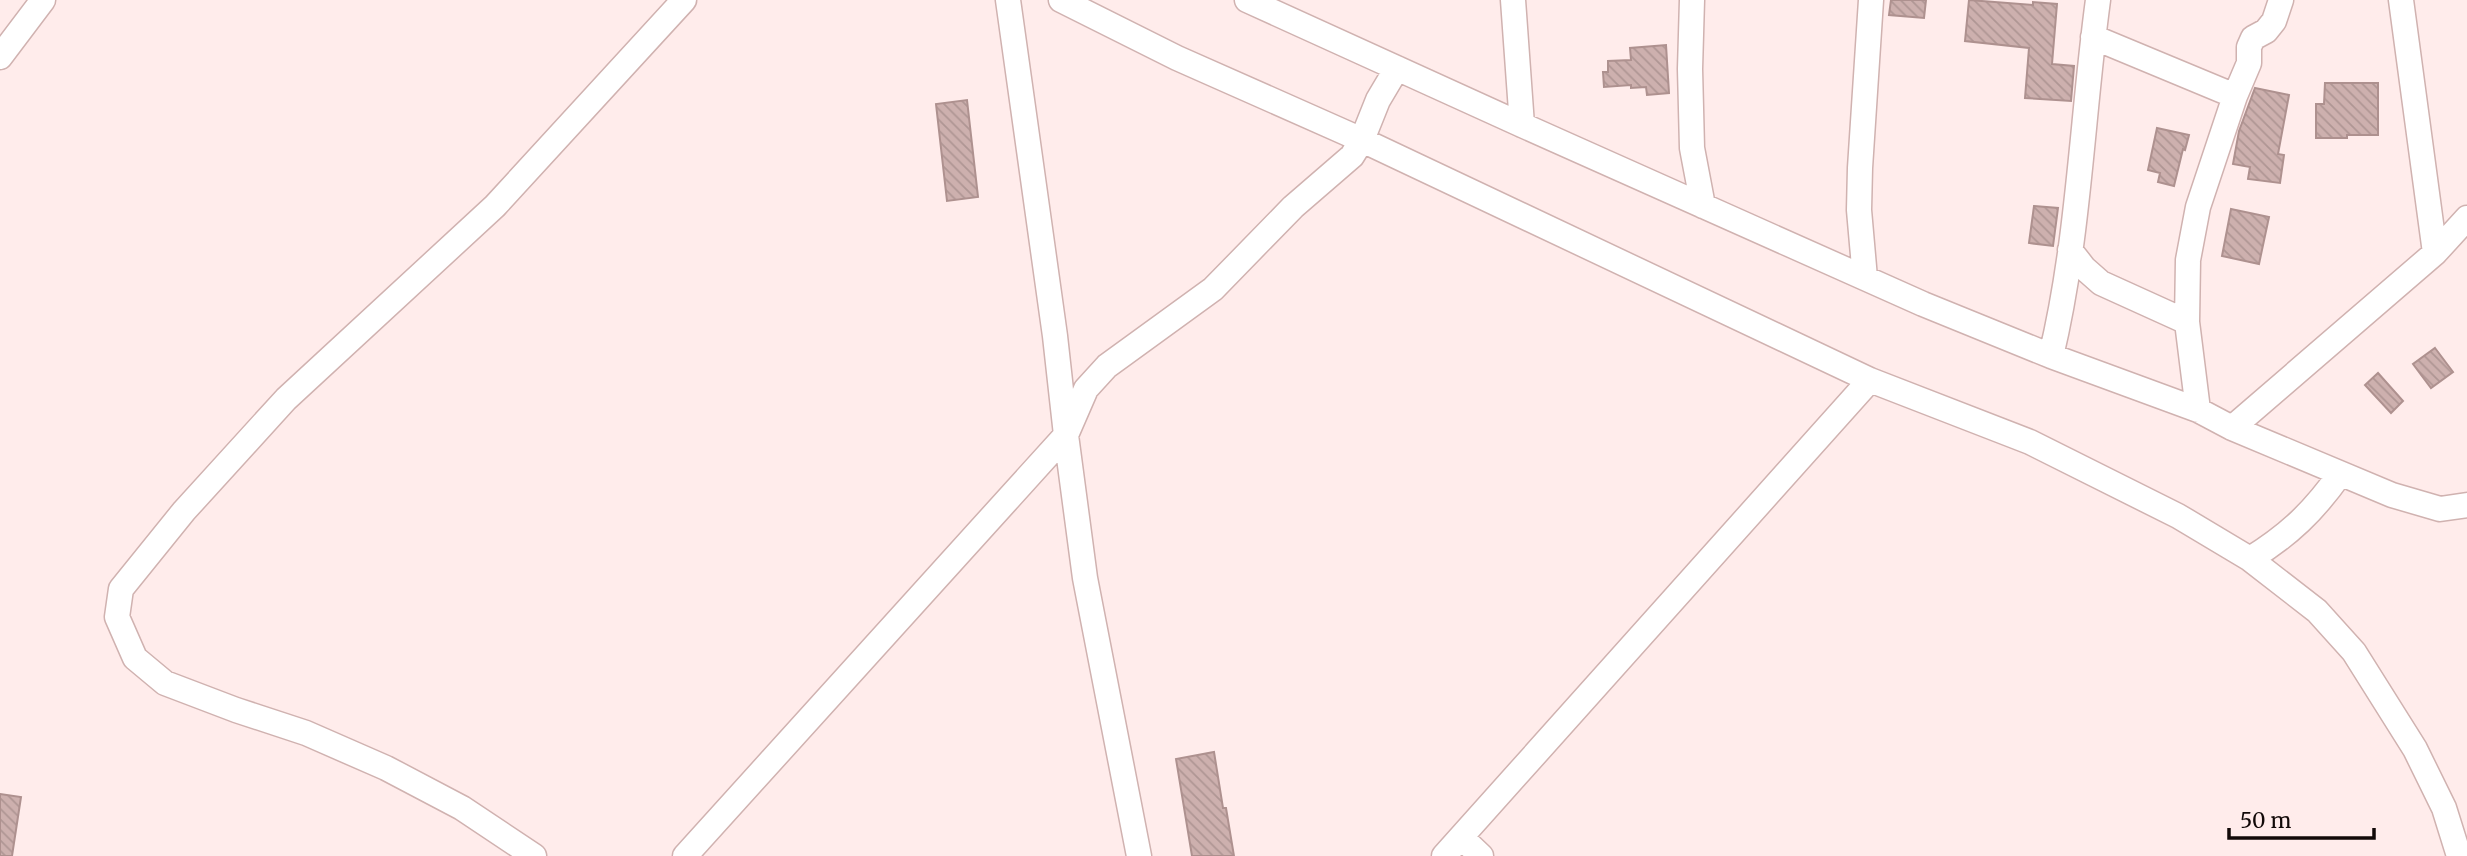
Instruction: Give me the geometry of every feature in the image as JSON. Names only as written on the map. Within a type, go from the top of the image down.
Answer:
[{"type":"street","points":[[0,57],[43,0]]},
{"type":"street","points":[[534,856],[462,808],[386,768],[306,733],[165,683],[135,658],[117,617],[121,589],[184,511],[286,399],[495,205],[684,0]]},
{"type":"street","points":[[1009,0],[1085,578],[1139,856]]},
{"type":"street","points":[[1061,0],[1177,58],[1362,140],[1870,380],[2030,442],[2178,516],[2250,559],[2317,611],[2354,652],[2415,749],[2444,807],[2458,824],[2459,856]]},
{"type":"street","points":[[1247,0],[1865,278],[2051,356],[2198,410],[2232,428],[2340,474],[2429,508],[2449,509],[2467,505]]},
{"type":"street","points":[[1513,0],[1522,125]]},
{"type":"street","points":[[1692,0],[1692,148],[1703,206]]},
{"type":"street","points":[[1865,278],[1859,210],[1871,0]]},
{"type":"street","points":[[2051,356],[2061,314],[2070,250],[2098,0]]},
{"type":"street","points":[[2198,410],[2187,322],[2188,260],[2197,207],[2249,63],[2249,47],[2253,38],[2266,31],[2274,21],[2281,0]]},
{"type":"street","points":[[2400,0],[2435,253]]},
{"type":"street","points":[[2093,37],[2235,96]]},
{"type":"street","points":[[685,856],[1066,435],[1086,389],[1107,366],[1213,289],[1293,207],[1352,156],[1362,140],[1378,100],[1397,68]]},
{"type":"street","points":[[2232,428],[2435,253],[2467,218]]},
{"type":"street","points":[[2070,250],[2084,268],[2101,283],[2187,322]]},
{"type":"street","points":[[1444,856],[1870,380]]},
{"type":"street","points":[[2250,559],[2281,540],[2320,502],[2340,474]]},
{"type":"street","points":[[1461,837],[1481,856]]},
{"type":"building","points":[[1891,0],[1926,0],[1924,18],[1889,15]]},
{"type":"building","points":[[1969,0],[2057,4],[2052,64],[2074,66],[2071,101],[2025,98],[2029,48],[1965,41]]},
{"type":"building","points":[[1666,45],[1669,93],[1647,95],[1646,87],[1631,88],[1631,85],[1604,87],[1603,72],[1608,72],[1608,61],[1631,60],[1630,48]]},
{"type":"building","points":[[2325,83],[2378,83],[2378,135],[2316,138],[2316,104],[2324,104]]},
{"type":"building","points":[[2255,88],[2289,95],[2278,154],[2284,155],[2280,183],[2248,179],[2250,167],[2233,164],[2239,131]]},
{"type":"building","points":[[967,100],[978,197],[947,201],[936,104]]},
{"type":"building","points":[[2157,128],[2189,135],[2174,186],[2158,182],[2160,173],[2148,170]]},
{"type":"building","points":[[2034,206],[2058,208],[2053,246],[2029,243]]},
{"type":"building","points":[[2231,209],[2269,217],[2259,264],[2222,256]]},
{"type":"building","points":[[2435,348],[2453,372],[2431,388],[2413,364]]},
{"type":"building","points":[[2378,373],[2403,401],[2391,413],[2365,385]]},
{"type":"building","points":[[1214,752],[1234,856],[1192,856],[1176,759]]},
{"type":"building","points":[[0,794],[21,797],[12,856],[0,856]]}]
